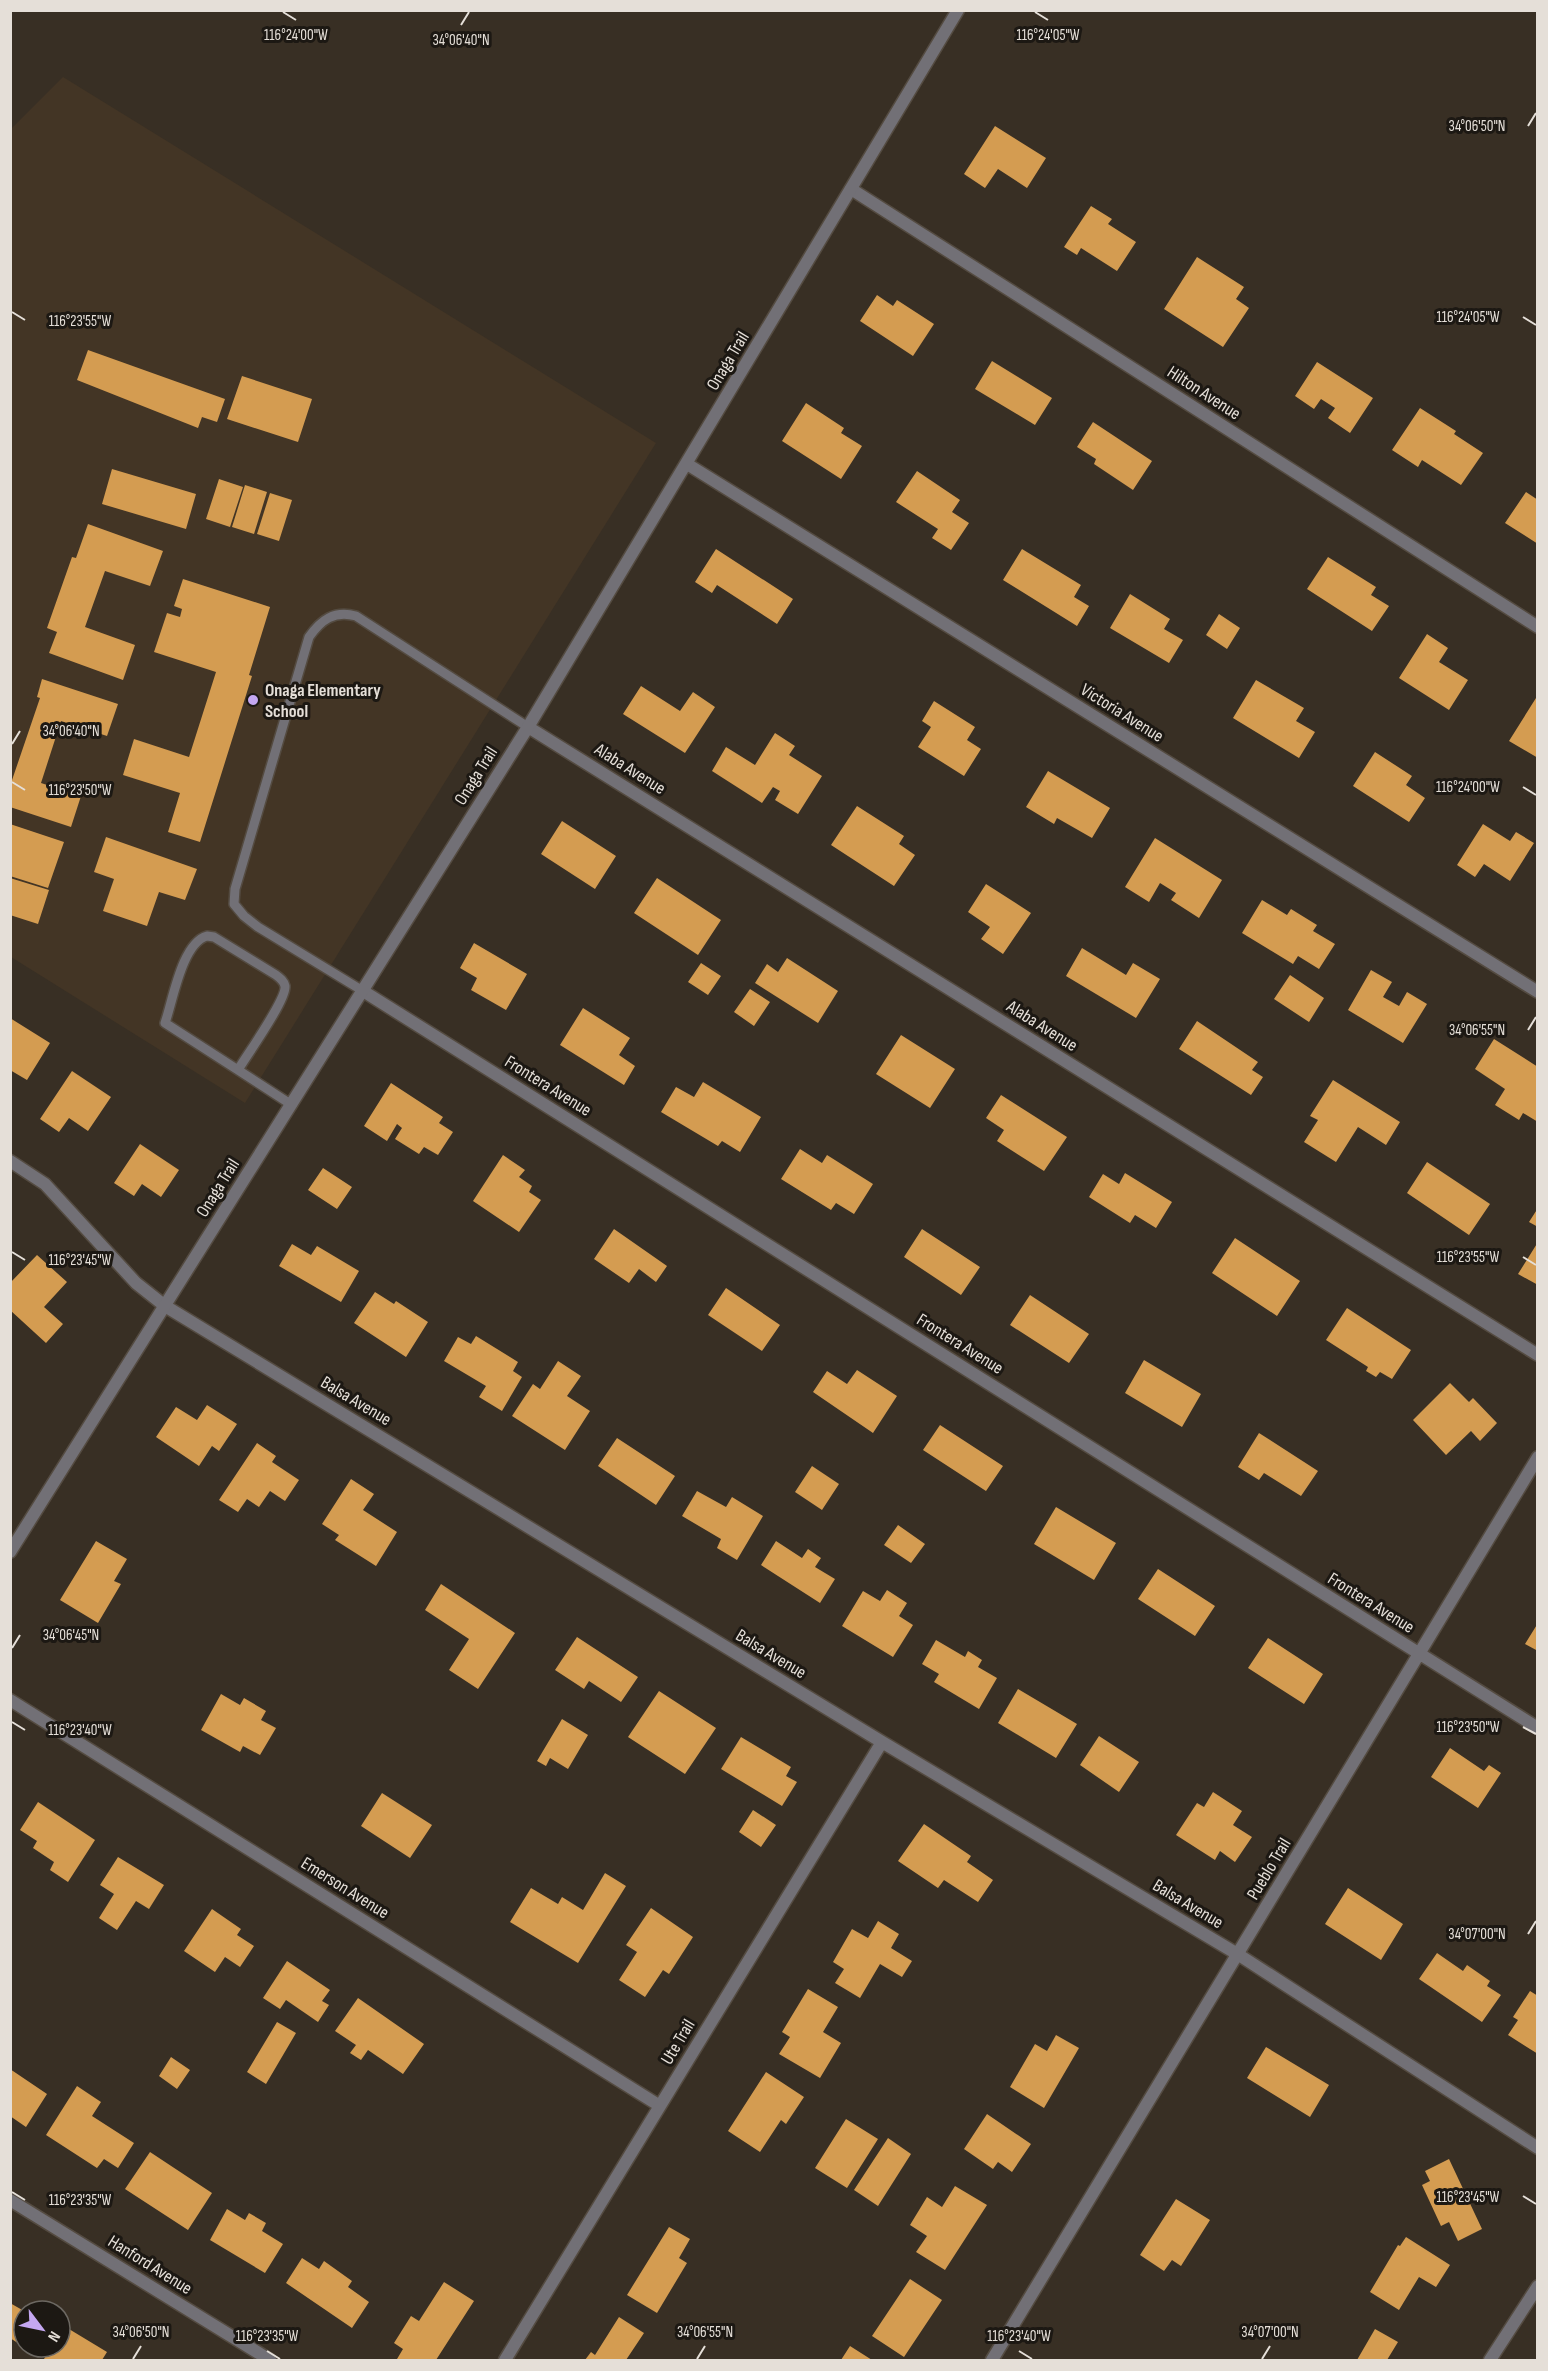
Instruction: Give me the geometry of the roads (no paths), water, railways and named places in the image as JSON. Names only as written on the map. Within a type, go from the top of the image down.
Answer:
[{"type":"street","name":"Onaga Trail","points":[[10,1552],[528,727],[958,10]]},
{"type":"street","name":"Hilton Avenue","points":[[851,189],[1538,627]]},
{"type":"street","name":"Victoria Avenue","points":[[687,464],[1538,992]]},
{"type":"street","name":"Alaba Avenue","points":[[528,727],[1538,1355]]},
{"type":"street","name":"Frontera Avenue","points":[[363,991],[1538,1728]]},
{"type":"street","name":"Balsa Avenue","points":[[10,1161],[45,1184],[136,1283],[165,1306],[882,1742],[1239,1955],[1538,2148]]},
{"type":"street","name":"Pueblo Trail","points":[[992,2361],[1538,1457]]},
{"type":"street","name":"Emerson Avenue","points":[[10,1700],[660,2106]]},
{"type":"street","name":"Ute Trail","points":[[505,2361],[882,1742]]},
{"type":"street","name":"Hanford Avenue","points":[[10,2200],[270,2361]]},
{"type":"street","points":[[1490,2361],[1538,2286]]},
{"type":"lane","points":[[363,991],[258,927],[234,904],[235,889],[309,637],[318,624],[329,617],[344,613],[356,616],[528,727]]},
{"type":"lane","points":[[238,1070],[281,1001],[285,988],[284,982],[214,937],[207,936],[200,938],[189,949],[165,1023],[292,1105]]},
{"type":"place","name":"Onaga Elementary School","points":[[253,700]]}]
